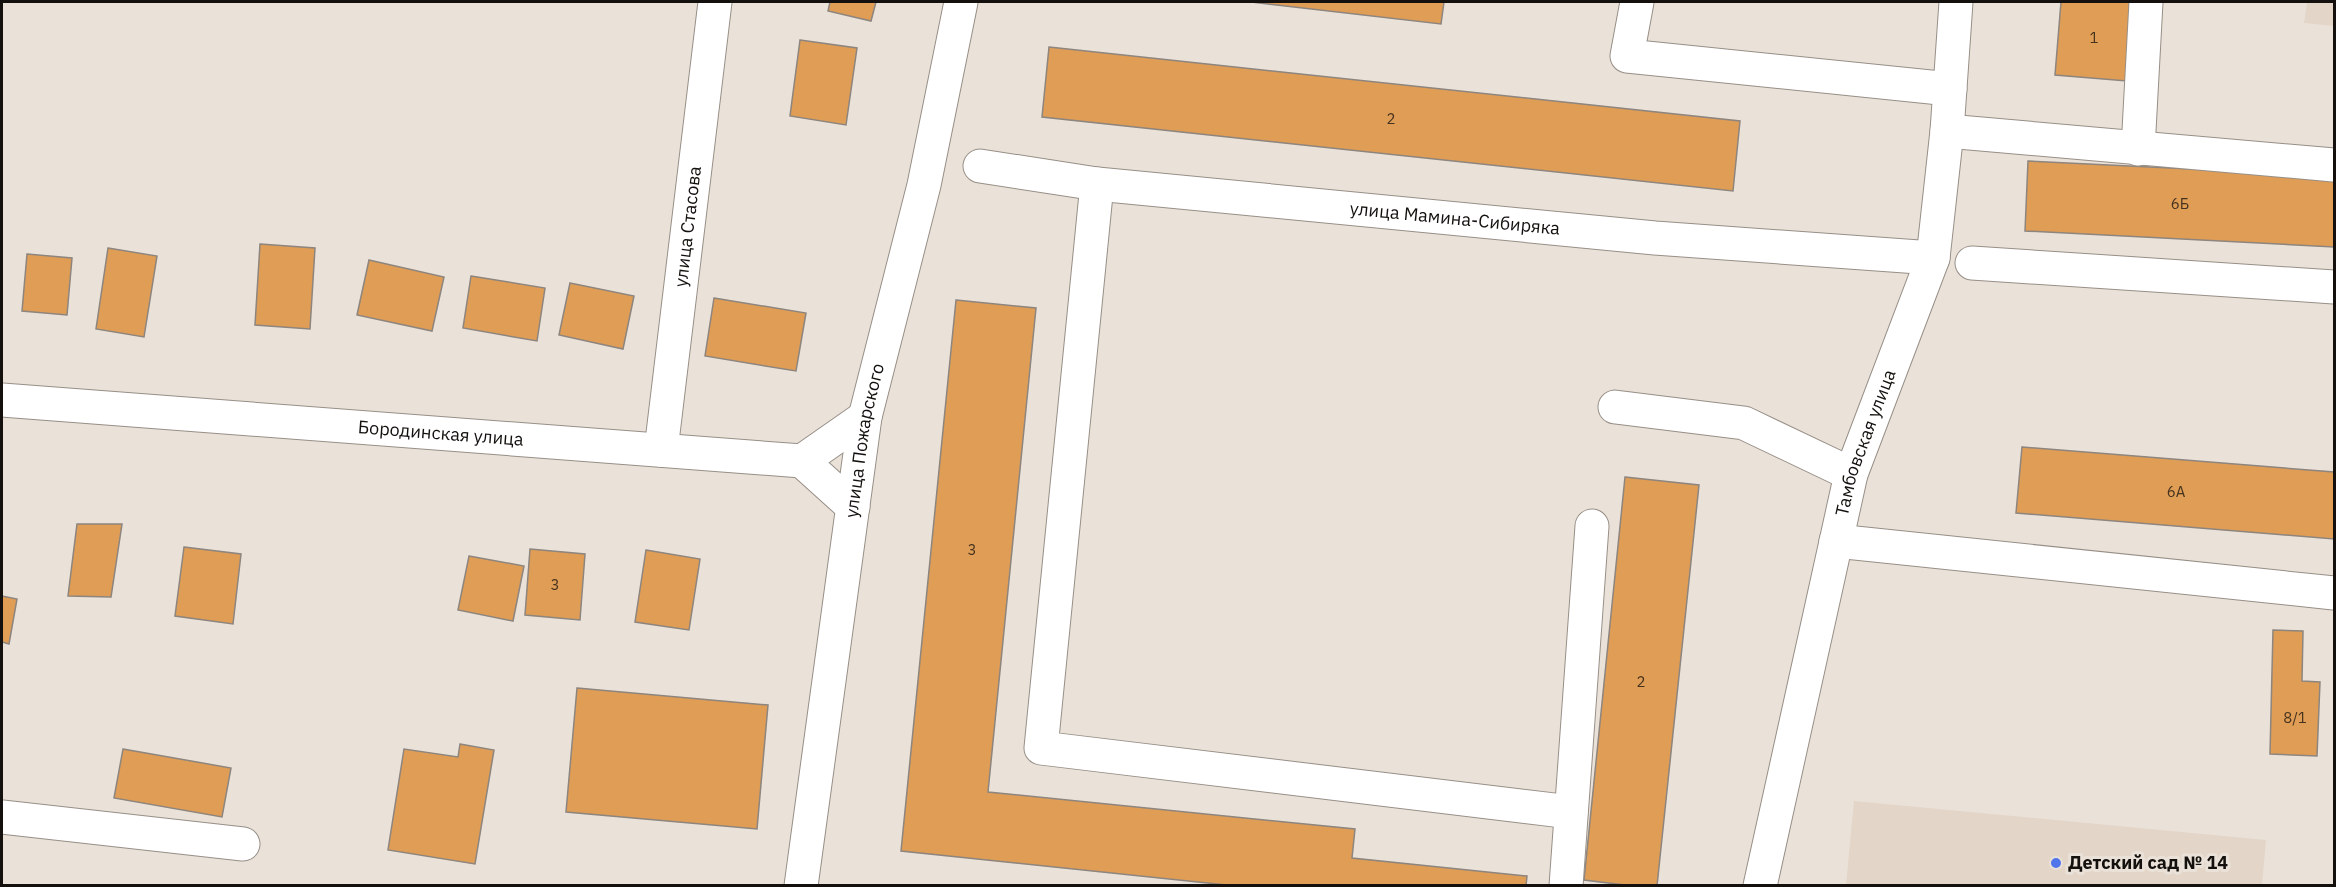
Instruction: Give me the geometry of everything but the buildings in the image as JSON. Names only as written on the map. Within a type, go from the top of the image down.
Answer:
[{"type":"street","name":"улица Стасова","points":[[661,450],[715,2]]},
{"type":"street","name":"улица Пожарского","points":[[801,885],[865,417],[924,185],[961,2]]},
{"type":"street","points":[[1637,2],[1627,56],[1950,89]]},
{"type":"street","name":"Тамбовская улица","points":[[1760,885],[1851,474],[1933,258],[1947,131],[1956,2]]},
{"type":"street","points":[[2138,149],[2146,2]]},
{"type":"street","points":[[1947,131],[2334,165]]},
{"type":"street","name":"улица Мамина-Сибиряка","points":[[980,166],[1097,184],[1655,238],[1933,258]]},
{"type":"street","points":[[1097,184],[1041,748],[1571,812]]},
{"type":"street","points":[[1972,263],[2334,286]]},
{"type":"street","name":"Бородинская улица","points":[[2,400],[802,461]]},
{"type":"street","points":[[1615,407],[1744,423],[1851,474]]},
{"type":"street","points":[[853,507],[802,461],[865,417]]},
{"type":"street","points":[[1566,885],[1592,526]]},
{"type":"street","points":[[1836,541],[2334,593]]},
{"type":"street","points":[[2,817],[243,844]]},
{"type":"shaded area","points":[[2307,2],[2334,2],[2334,26],[2304,23]]},
{"type":"shaded area","name":"Детский сад № 14","points":[[1854,801],[2266,840],[2262,885],[1846,885]]},
{"type":"place","name":"Детский сад № 14","points":[[2056,863]]}]
